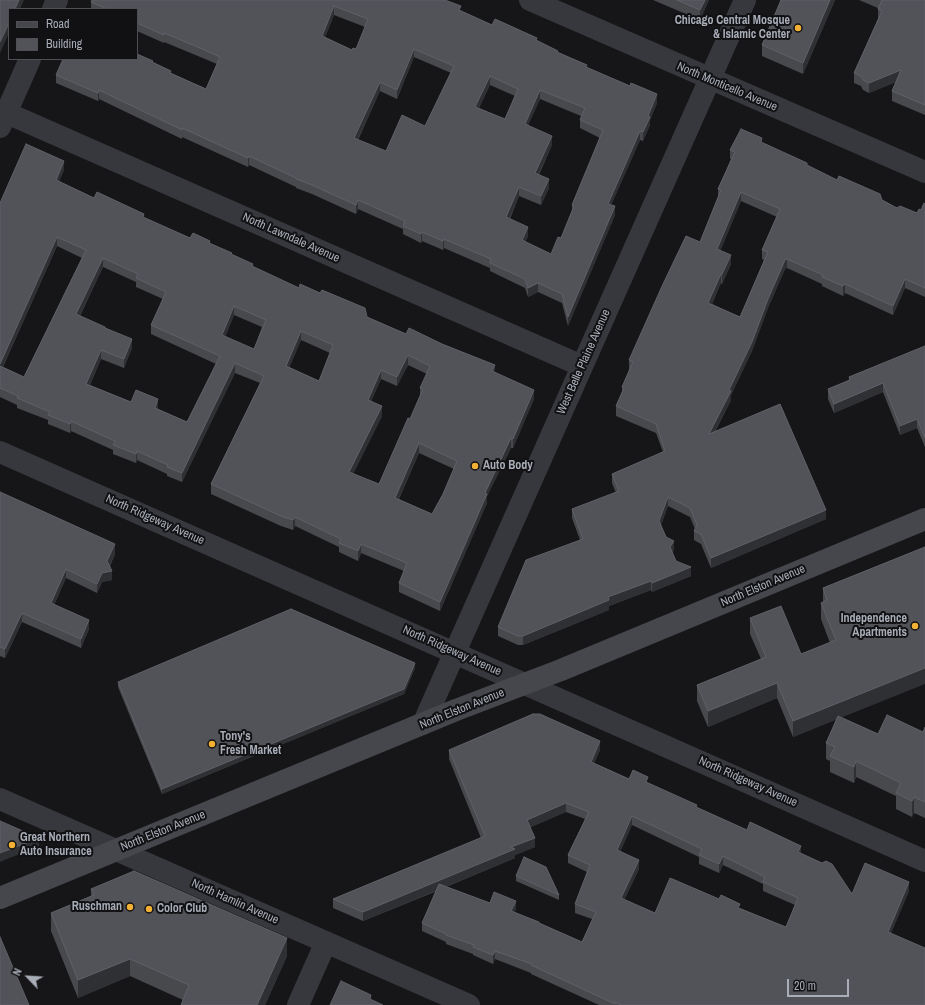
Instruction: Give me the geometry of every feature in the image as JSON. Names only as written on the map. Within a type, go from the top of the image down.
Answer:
[{"type":"main road","name":"North Elston Avenue","points":[[0,898],[925,519]]},
{"type":"street","name":"North Monticello Avenue","points":[[530,0],[925,172]]},
{"type":"street","name":"West Belle Plaine Avenue","points":[[423,724],[745,0]]},
{"type":"street","points":[[2,116],[30,60]]},
{"type":"street","name":"North Lawndale Avenue","points":[[2,116],[582,366]]},
{"type":"street","name":"North Ridgeway Avenue","points":[[0,452],[925,861]]},
{"type":"street","name":"North Hamlin Avenue","points":[[0,799],[469,1005]]},
{"type":"street","points":[[298,1005],[326,942]]},
{"type":"building","points":[[0,0],[19,0],[15,8],[8,8],[8,25],[0,42]]},
{"type":"building","points":[[92,0],[445,0],[461,6],[459,10],[492,25],[495,19],[537,38],[536,40],[558,51],[557,52],[587,65],[586,67],[630,86],[631,83],[657,94],[648,116],[650,117],[643,132],[640,131],[608,204],[615,206],[568,317],[562,294],[538,283],[528,288],[525,279],[490,263],[491,259],[444,239],[443,241],[422,232],[421,234],[403,226],[405,221],[358,200],[356,205],[296,179],[249,156],[248,158],[182,128],[182,130],[99,90],[98,93],[56,75],[63,60],[138,60],[138,54],[171,71],[170,73],[206,89],[220,57],[138,23],[138,8],[105,8],[91,2]],"holes":[[[334,6],[368,19],[356,49],[353,48],[352,50],[322,36]],[[414,49],[454,66],[425,126],[402,115],[386,151],[354,138],[380,82],[397,90]],[[490,76],[518,89],[505,119],[475,107]],[[540,90],[585,108],[580,120],[603,130],[572,205],[574,206],[561,238],[558,237],[551,254],[522,240],[528,227],[506,217],[519,187],[541,196],[549,179],[535,173],[552,136],[525,124]]]},
{"type":"building","points":[[677,0],[705,0],[700,10]]},
{"type":"building","name":"Chicago Central Mosque & Islamic Center","points":[[781,0],[830,0],[803,63],[762,45]]},
{"type":"building","points":[[882,0],[925,0],[925,105],[892,91],[901,70],[869,83],[863,80],[861,76],[854,73],[882,11],[878,9]]},
{"type":"building","points":[[741,129],[762,138],[761,142],[807,163],[807,165],[837,180],[839,176],[880,194],[882,200],[897,208],[900,206],[917,213],[919,209],[921,210],[924,203],[925,204],[925,288],[905,279],[893,306],[845,284],[843,286],[822,277],[823,275],[787,259],[785,260],[768,299],[752,342],[729,390],[731,391],[709,434],[780,404],[826,510],[711,558],[701,534],[694,531],[697,525],[690,508],[668,497],[659,521],[666,537],[674,541],[670,547],[676,561],[691,567],[652,583],[651,581],[608,597],[609,600],[523,636],[518,636],[498,627],[526,560],[583,539],[572,509],[619,491],[612,474],[665,451],[656,424],[616,406],[624,388],[622,387],[633,362],[629,360],[686,236],[700,242],[721,190],[718,189],[735,152],[730,150]],"holes":[[[741,192],[780,209],[762,250],[768,252],[740,317],[708,303],[731,255],[717,249]]]},
{"type":"building","points":[[26,144],[64,161],[56,180],[94,198],[97,192],[144,214],[143,217],[190,238],[193,233],[210,241],[209,243],[253,264],[252,266],[299,288],[300,284],[320,293],[322,290],[365,308],[367,317],[406,334],[409,328],[442,344],[495,365],[492,371],[534,390],[513,439],[511,438],[485,493],[487,494],[440,602],[399,583],[407,563],[361,544],[358,551],[339,543],[341,539],[295,517],[293,520],[281,516],[211,484],[264,376],[235,363],[182,473],[137,451],[136,454],[113,445],[115,441],[71,421],[70,424],[48,415],[50,412],[17,398],[18,396],[0,388],[0,366],[24,377],[86,250],[57,237],[0,364],[0,203]],"holes":[[[103,258],[138,274],[136,278],[166,292],[151,325],[220,356],[187,422],[155,408],[158,399],[136,390],[131,402],[86,384],[101,350],[124,359],[132,339],[76,314]],[[234,306],[266,320],[254,349],[222,335]],[[301,331],[333,345],[319,381],[286,366]],[[408,355],[430,366],[420,388],[423,389],[410,419],[408,418],[379,484],[349,472],[382,406],[368,400],[381,370],[397,377]],[[419,443],[457,461],[443,494],[432,514],[395,498]]]},
{"type":"building","points":[[925,346],[925,438],[917,419],[900,426],[883,383],[834,404],[828,389],[850,380],[849,377]]},
{"type":"building","points":[[0,492],[115,544],[107,561],[112,571],[102,573],[97,584],[66,569],[51,603],[89,620],[81,639],[22,613],[5,649],[0,647]]},
{"type":"building","points":[[925,547],[925,668],[793,721],[777,683],[708,711],[697,685],[766,657],[750,618],[781,606],[801,654],[836,640],[821,603],[827,600],[823,588]]},
{"type":"building","name":"Tony's Fresh Market","points":[[291,609],[415,663],[404,689],[162,789],[118,682]]},
{"type":"building","points":[[533,714],[540,714],[600,741],[591,762],[629,779],[633,770],[648,777],[646,782],[697,805],[696,807],[747,830],[750,822],[801,846],[798,852],[822,863],[826,861],[832,864],[852,894],[865,863],[909,882],[888,932],[925,948],[925,1005],[621,1005],[615,1002],[615,1004],[531,965],[532,964],[495,951],[493,955],[473,947],[474,945],[446,935],[422,923],[439,884],[490,903],[494,892],[516,901],[511,911],[582,942],[596,912],[575,904],[590,865],[568,855],[589,812],[566,803],[527,820],[535,838],[511,847],[515,849],[363,912],[333,899],[485,836],[449,750]],"holes":[[[632,816],[702,849],[699,855],[719,864],[723,856],[765,877],[763,882],[798,898],[786,927],[738,908],[740,904],[721,895],[719,899],[670,878],[655,913],[621,898],[639,860],[617,850]]]},
{"type":"building","points":[[887,715],[923,732],[925,727],[925,802],[914,797],[912,801],[896,793],[901,783],[856,761],[854,767],[830,756],[835,747],[826,743],[838,716],[878,734]]},
{"type":"building","points":[[0,821],[39,838],[0,853]]},
{"type":"building","points":[[524,857],[546,867],[559,895],[516,876]]},
{"type":"building","points":[[134,871],[287,938],[257,1005],[181,1005],[189,985],[130,959],[78,980],[51,913],[94,895],[91,889]]},
{"type":"building","points":[[0,937],[29,1005],[0,1005]]},
{"type":"building","points":[[341,981],[371,995],[370,999],[383,1005],[330,1005]]},
{"type":"place","name":"Chicago Central Mosque & Islamic Center","points":[[798,28]]},
{"type":"place","name":"Auto Body","points":[[475,466]]},
{"type":"place","name":"Independence Apartments","points":[[915,626]]},
{"type":"place","name":"Tony's Fresh Market","points":[[212,744]]},
{"type":"place","name":"Great Northern Auto Insurance","points":[[12,845]]},
{"type":"place","name":"Ruschman","points":[[130,907]]},
{"type":"place","name":"Color Club","points":[[149,909]]}]
